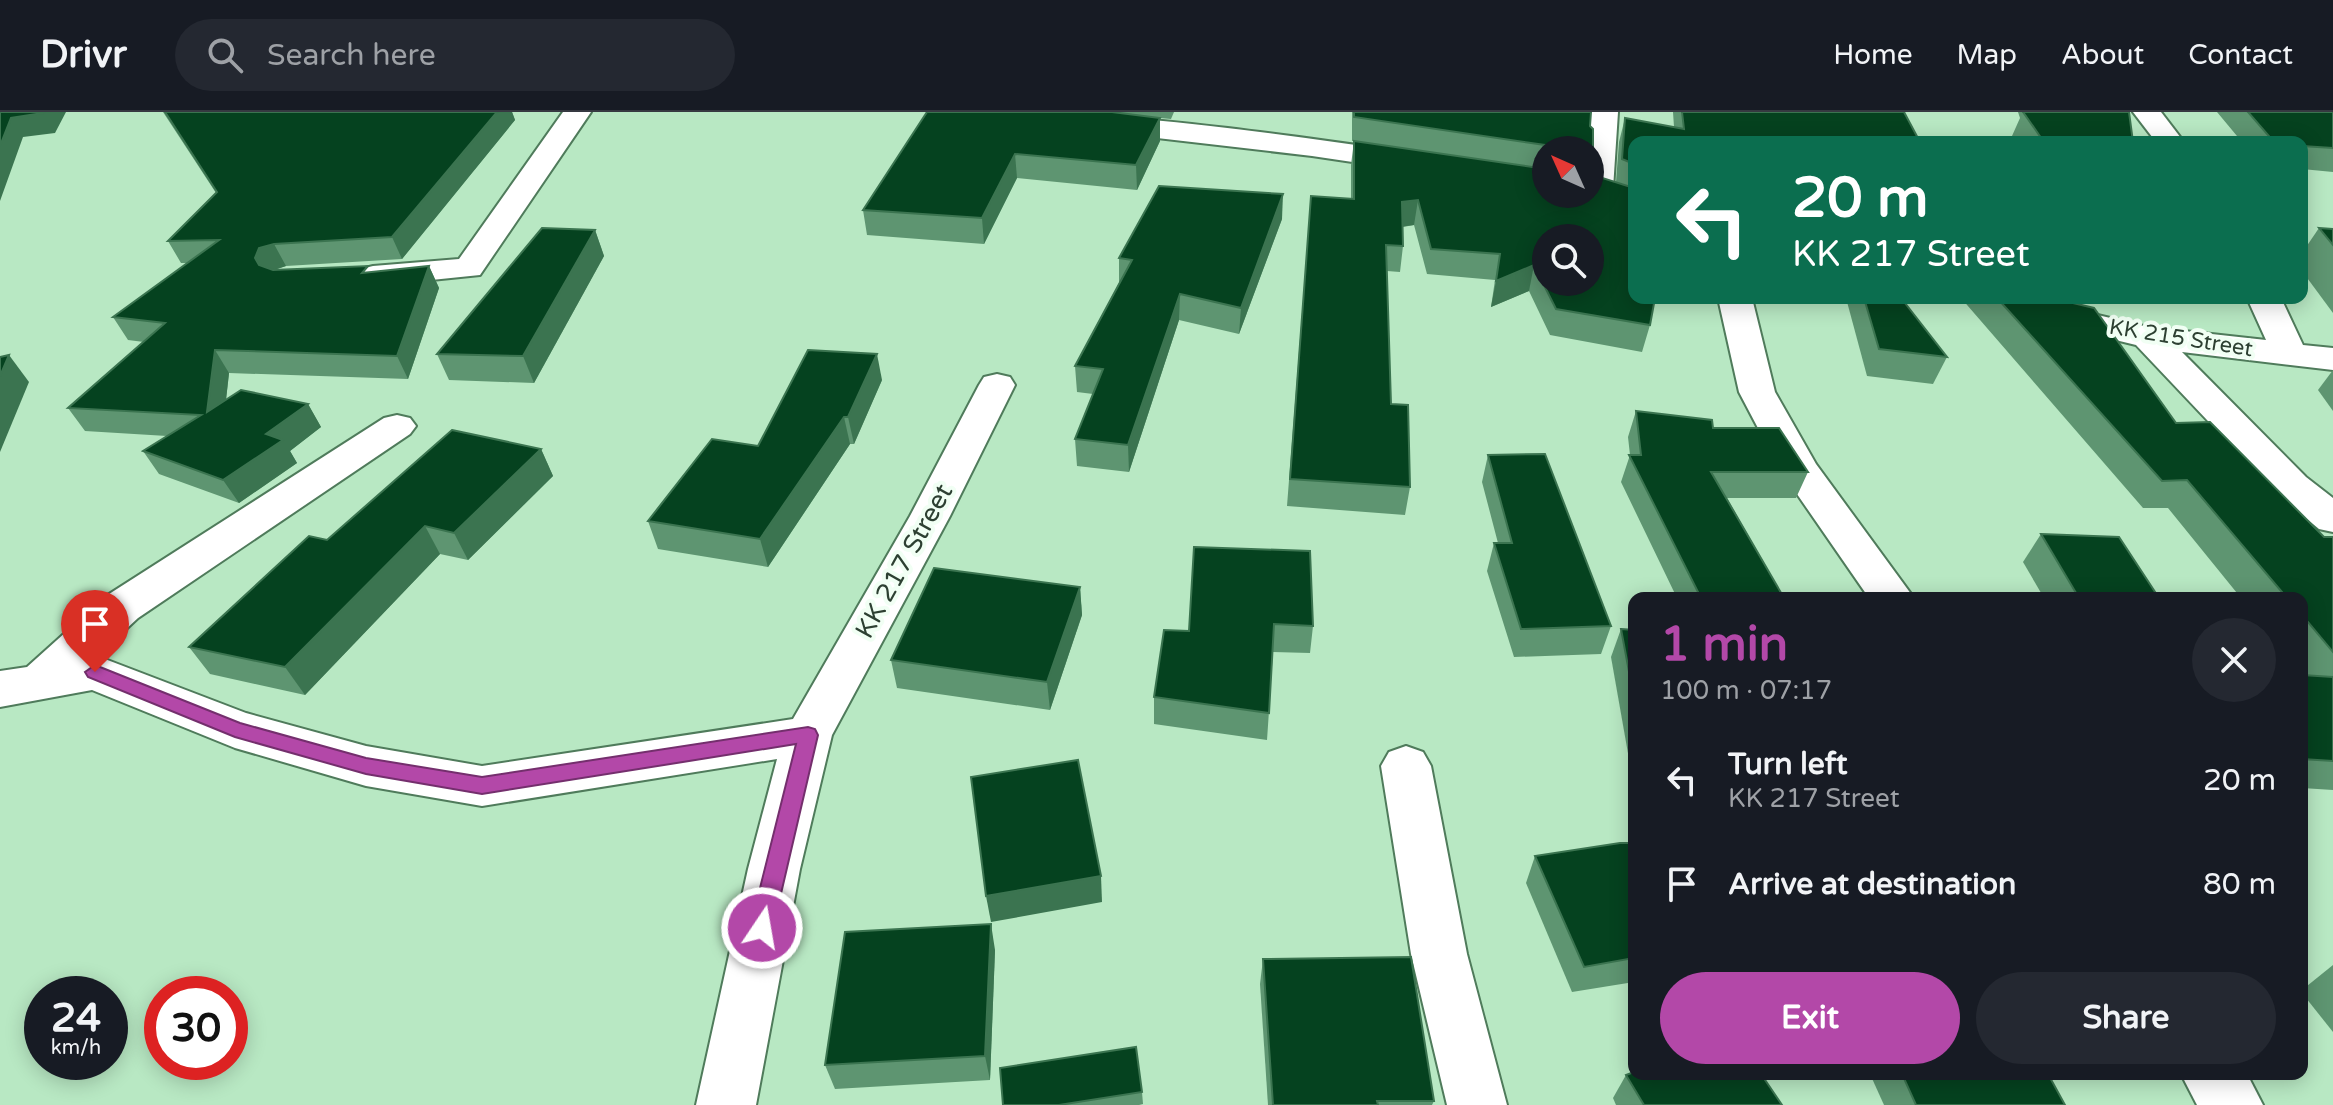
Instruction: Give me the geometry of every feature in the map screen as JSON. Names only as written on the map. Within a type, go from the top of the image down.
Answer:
[{"type":"street","points":[[344,277],[469,268],[577,112]]},
{"type":"street","points":[[1002,112],[1317,136],[1437,166]]},
{"type":"street","points":[[1604,112],[1604,136]]},
{"type":"street","points":[[2147,112],[2165,136]]},
{"type":"street","points":[[1736,304],[1757,392],[1799,468],[1888,592]]},
{"type":"street","name":"KK 215 Street","points":[[2009,304],[2148,337],[2333,359]]},
{"type":"street","points":[[2267,304],[2289,353]]},
{"type":"street","points":[[2148,337],[2292,486],[2333,519]]},
{"type":"street","name":"KK 217 Street","points":[[726,1105],[774,869],[808,735],[930,516],[997,385]]},
{"type":"street","points":[[21,684],[122,607],[397,426]]},
{"type":"street","points":[[21,684],[95,672],[235,729],[366,766],[482,786],[808,735]]},
{"type":"street","points":[[1406,766],[1439,954],[1477,1105]]},
{"type":"street","points":[[2215,1080],[2233,1105]]},
{"type":"building","points":[[0,112],[44,112],[11,118],[0,146]]},
{"type":"building","points":[[165,112],[497,112],[392,237],[274,244],[259,248],[255,258],[259,265],[273,270],[368,266],[362,273],[429,266],[397,356],[215,350],[207,412],[241,390],[308,404],[266,434],[283,440],[223,480],[143,451],[201,415],[68,408],[165,323],[113,317],[219,240],[168,241],[217,192]]},
{"type":"building","points":[[927,112],[1112,112],[1160,118],[1136,165],[1015,154],[982,218],[863,210]]},
{"type":"building","points":[[1354,112],[1591,112],[1593,136],[1532,136],[1532,143],[1354,117]]},
{"type":"building","points":[[1682,112],[1904,112],[1917,136],[1628,136],[1628,162],[1622,159],[1625,118],[1684,129]]},
{"type":"building","points":[[2023,112],[2129,112],[2132,136],[2040,136]]},
{"type":"building","points":[[2248,112],[2333,112],[2333,148],[2308,146],[2308,136],[2269,136]]},
{"type":"building","points":[[1354,141],[1532,167],[1532,208],[1604,208],[1604,178],[1628,186],[1628,304],[1654,304],[1650,325],[1556,309],[1550,296],[1604,296],[1604,224],[1532,224],[1532,266],[1496,281],[1500,254],[1431,249],[1418,200],[1402,202],[1403,246],[1386,245],[1391,404],[1408,405],[1410,487],[1290,479],[1311,196],[1354,199]]},
{"type":"building","points":[[1159,186],[1283,194],[1241,308],[1180,294],[1128,445],[1075,439],[1103,369],[1075,366],[1132,260],[1119,258]]},
{"type":"building","points":[[542,228],[595,230],[523,356],[437,354]]},
{"type":"building","points":[[2319,228],[2333,229],[2333,245]]},
{"type":"building","points":[[1866,304],[1906,304],[1947,357],[1879,349]]},
{"type":"building","points":[[2002,304],[2077,304],[2094,308],[2176,423],[2210,422],[2324,537],[2333,537],[2333,652],[2308,622],[2308,592],[2282,592],[2187,480],[2162,481]]},
{"type":"building","points":[[808,350],[877,354],[848,417],[844,417],[760,539],[648,521],[712,439],[758,446]]},
{"type":"building","points":[[9,355],[0,376],[0,357]]},
{"type":"building","points":[[1636,411],[1712,420],[1713,428],[1779,428],[1808,472],[1711,472],[1781,592],[1698,592],[1629,455],[1641,455]]},
{"type":"building","points":[[452,430],[541,449],[454,533],[425,526],[285,667],[189,647],[309,536],[327,540]]},
{"type":"building","points":[[1545,454],[1611,626],[1521,629],[1494,543],[1512,543],[1488,455]]},
{"type":"building","points":[[2041,534],[2119,537],[2155,592],[2075,592]]},
{"type":"building","points":[[1194,547],[1310,551],[1313,626],[1274,624],[1269,713],[1154,697],[1164,630],[1189,631]]},
{"type":"building","points":[[934,568],[1080,587],[1047,682],[891,660]]},
{"type":"building","points":[[1621,629],[1628,630],[1628,666]]},
{"type":"building","points":[[2308,675],[2333,677],[2333,761],[2308,759]]},
{"type":"building","points":[[1078,760],[1101,876],[986,896],[971,777]]},
{"type":"building","points":[[1628,843],[1628,959],[1584,967],[1535,856]]},
{"type":"building","points":[[991,924],[985,1056],[825,1065],[845,932]]},
{"type":"building","points":[[1411,957],[1434,1101],[1377,1101],[1378,1105],[1273,1105],[1263,959]]},
{"type":"building","points":[[1136,1047],[1142,1092],[1059,1105],[1003,1105],[1000,1068]]},
{"type":"building","points":[[1629,1080],[1765,1080],[1782,1105],[1644,1105]]},
{"type":"building","points":[[1905,1080],[2051,1080],[2065,1105],[1916,1105]]},
{"type":"route","points":[[95,672],[235,729],[366,766],[482,786],[808,735],[762,928]]}]
